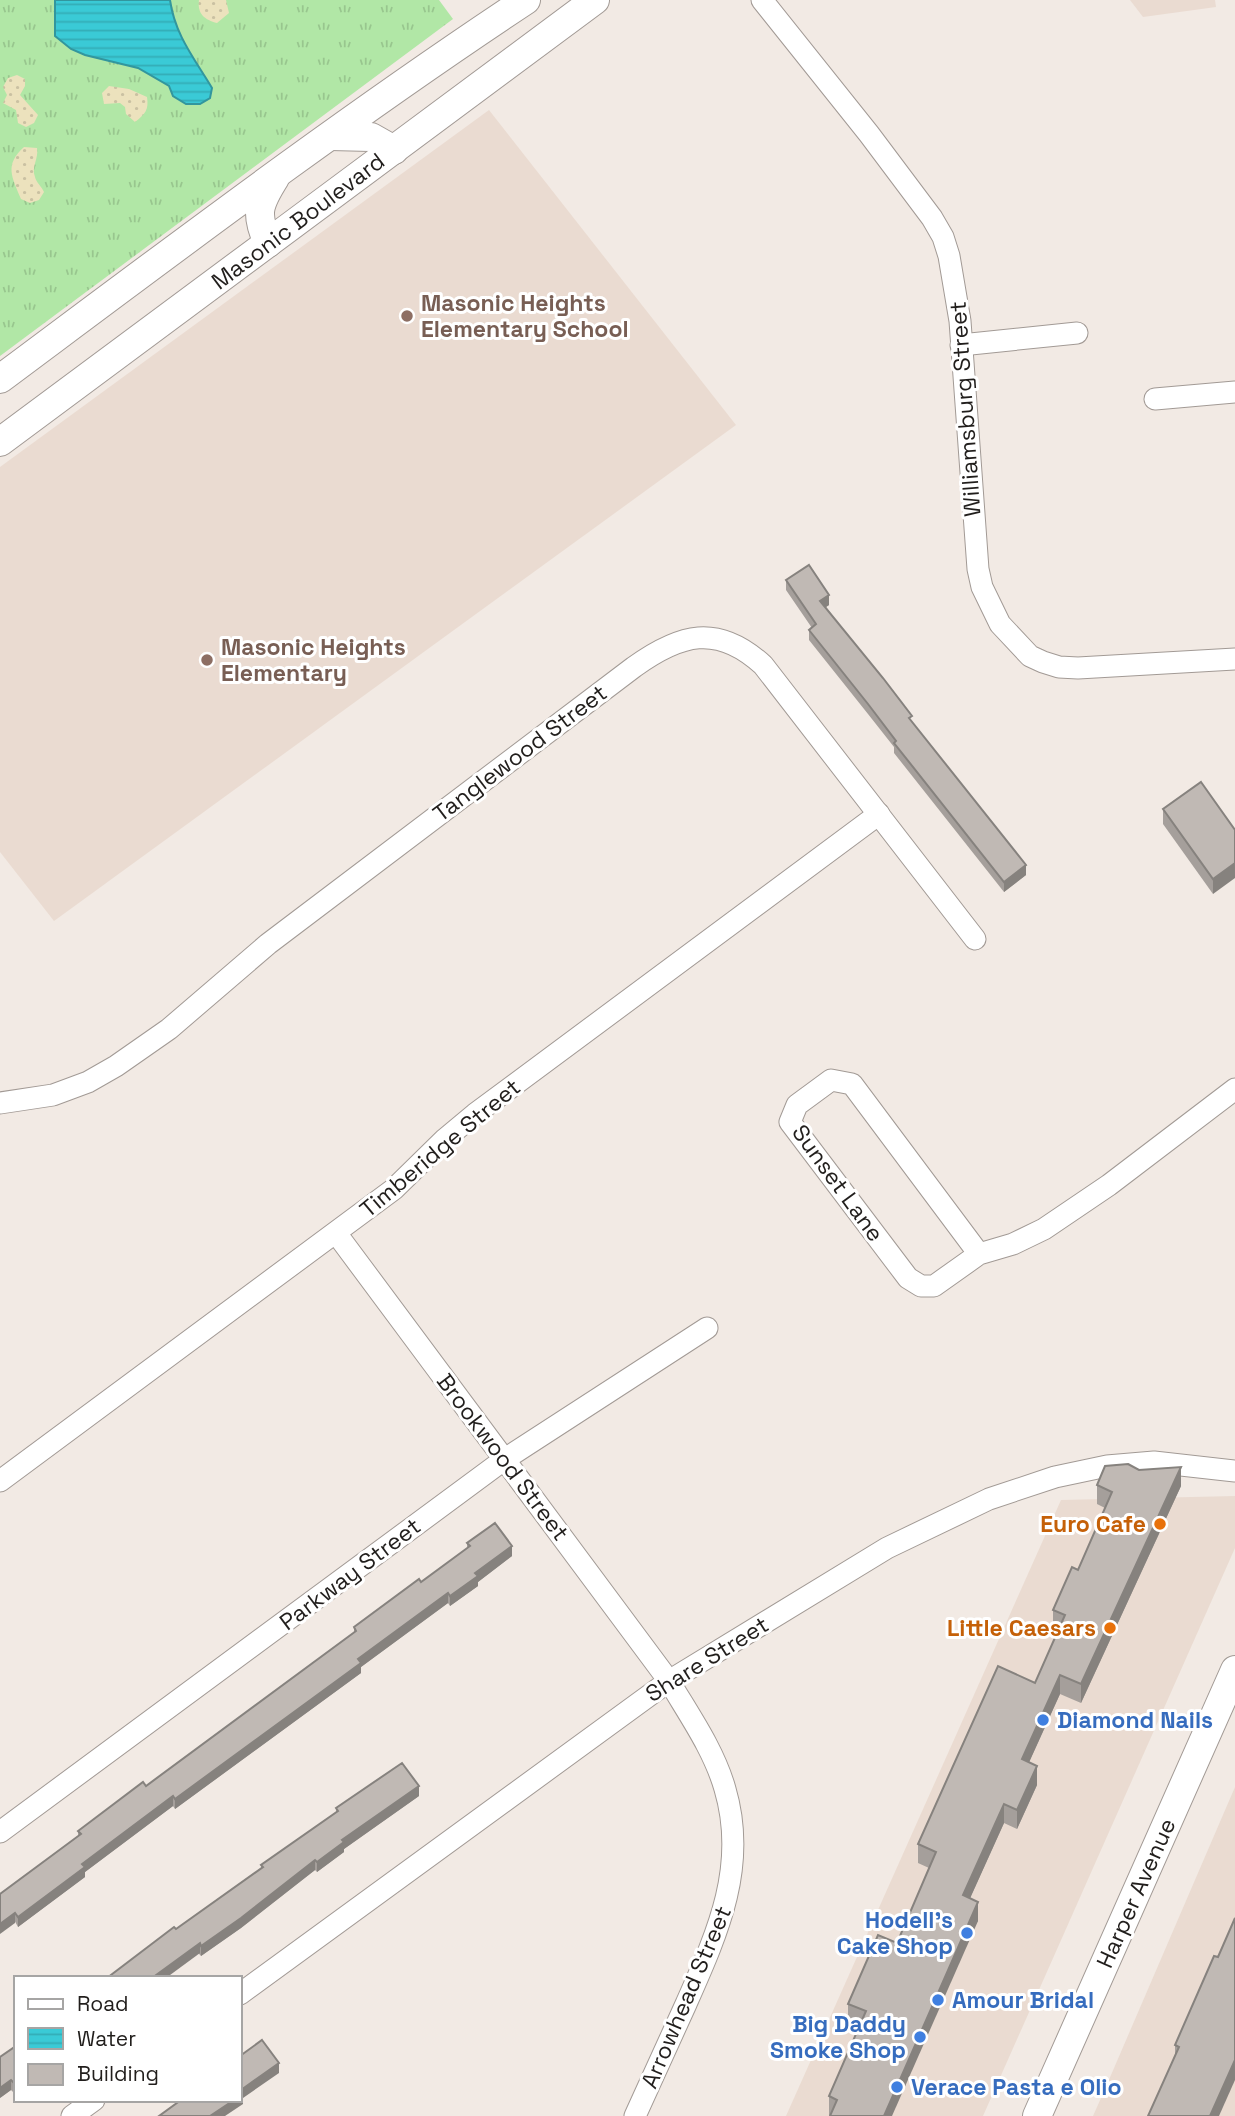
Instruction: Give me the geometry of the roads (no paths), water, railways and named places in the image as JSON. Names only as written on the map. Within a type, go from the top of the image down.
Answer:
[{"type":"main road","name":"Masonic Boulevard","points":[[0,379],[278,173],[452,49],[526,0]]},
{"type":"main road","name":"Masonic Boulevard","points":[[0,442],[595,0]]},
{"type":"main road","points":[[452,49],[473,57],[488,80]]},
{"type":"main road","points":[[331,136],[371,137],[394,150]]},
{"type":"main road","points":[[268,243],[259,224],[260,203],[278,173]]},
{"type":"main road","name":"Harper Avenue","points":[[1037,2116],[1235,1670]]},
{"type":"street","name":"Williamsburg Street","points":[[762,0],[869,134],[937,228],[949,256],[955,282],[961,345],[978,569],[990,605],[1000,624],[1030,656],[1059,667],[1235,659]]},
{"type":"street","points":[[961,345],[1077,333]]},
{"type":"street","points":[[1155,399],[1235,393]]},
{"type":"street","name":"Tanglewood Street","points":[[0,1103],[53,1095],[88,1082],[169,1030],[268,944],[651,654],[680,640],[702,637],[733,644],[748,652],[762,665],[975,939]]},
{"type":"street","name":"Timberidge Street","points":[[2,1475],[336,1233],[394,1189],[475,1114],[879,814]]},
{"type":"street","name":"Sunset Lane","points":[[979,1254],[852,1084],[831,1080],[797,1105],[790,1122],[908,1278],[921,1286],[934,1286],[979,1254],[1013,1244],[1044,1229],[1109,1185],[1235,1089]]},
{"type":"street","name":"Brookwood Street","points":[[336,1233],[669,1681]]},
{"type":"street","name":"Parkway Street","points":[[0,1832],[505,1459],[707,1328]]},
{"type":"street","name":"Share Street","points":[[242,1993],[669,1681],[887,1548],[989,1499],[1055,1477],[1107,1466],[1154,1462],[1235,1471]]},
{"type":"street","name":"Arrowhead Street","points":[[635,2116],[713,1944],[726,1906],[732,1873],[731,1816],[725,1788],[712,1755],[669,1681]]},
{"type":"street","points":[[72,2116],[91,2102]]},
{"type":"water","points":[[55,0],[170,0],[181,35],[212,88],[210,98],[200,104],[186,104],[173,96],[169,86],[138,68],[71,49],[55,36]]},
{"type":"place","name":"Masonic Heights Elementary School","points":[[407,316]]},
{"type":"place","name":"Masonic Heights Elementary","points":[[207,660]]},
{"type":"place","name":"Euro Cafe","points":[[1160,1524]]},
{"type":"place","name":"Little Caesars","points":[[1110,1628]]},
{"type":"place","name":"Diamond Nails","points":[[1043,1720]]},
{"type":"place","name":"Hodell's Cake Shop","points":[[967,1933]]},
{"type":"place","name":"Amour Bridal","points":[[938,2000]]},
{"type":"place","name":"Big Daddy Smoke Shop","points":[[920,2037]]},
{"type":"place","name":"Verace Pasta e Olio","points":[[897,2087]]}]
